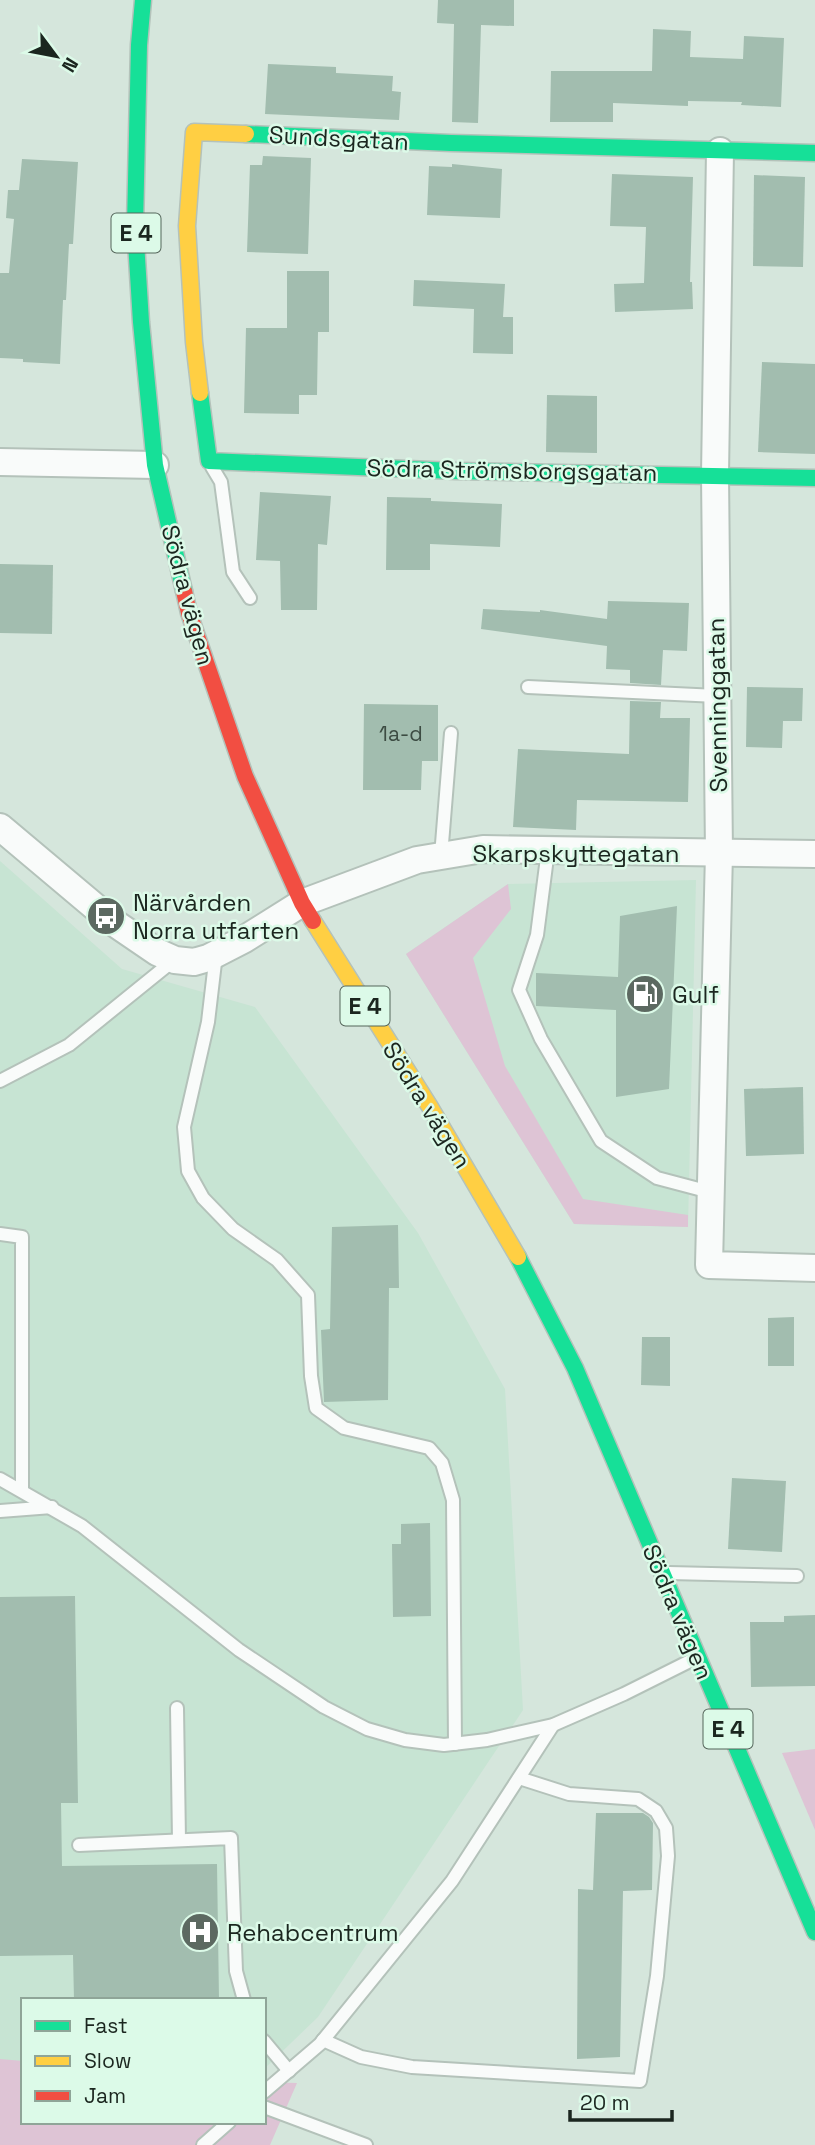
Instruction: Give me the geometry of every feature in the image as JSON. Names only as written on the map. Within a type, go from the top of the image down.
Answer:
[{"type":"main road","name":"Södra vägen","points":[[143,0],[139,46],[135,226],[155,465],[189,613],[245,776],[302,903],[526,1268],[575,1368],[815,1932]]},
{"type":"main road","name":"Sundsgatan","points":[[209,461],[194,342],[187,226],[194,132],[464,144],[815,153]]},
{"type":"main road","name":"Södra Strömsborgsgatan","points":[[209,461],[456,471],[815,478]]},
{"type":"street","name":"Svenninggatan","points":[[720,151],[715,475],[719,853],[709,1265],[815,1268]]},
{"type":"street","points":[[0,462],[155,465]]},
{"type":"street","points":[[0,827],[113,922],[157,952],[175,960]]},
{"type":"street","name":"Skarpskyttegatan","points":[[175,960],[194,962],[216,954],[302,903],[417,860],[483,849],[815,854]]},
{"type":"lane","points":[[209,461],[221,482],[233,572],[250,597]]},
{"type":"lane","points":[[528,687],[717,696]]},
{"type":"lane","points":[[441,856],[451,733]]},
{"type":"lane","points":[[548,850],[537,935],[519,990],[530,1015],[601,1141],[657,1178],[710,1192]]},
{"type":"lane","points":[[216,954],[208,1022],[184,1127],[188,1171],[203,1198],[233,1229],[277,1260],[308,1295],[311,1376],[316,1408],[344,1428],[429,1448],[442,1463],[453,1500],[455,1744]]},
{"type":"lane","points":[[0,1081],[69,1045],[175,960]]},
{"type":"lane","points":[[0,1234],[22,1237],[22,1490]]},
{"type":"lane","points":[[0,1479],[82,1526],[239,1650],[324,1707],[367,1729],[405,1740],[455,1744],[487,1740],[553,1725],[624,1694],[697,1657]]},
{"type":"lane","points":[[0,1511],[52,1507]]},
{"type":"lane","points":[[662,1573],[797,1576]]},
{"type":"lane","points":[[177,1709],[179,1840]]},
{"type":"lane","points":[[266,2090],[323,2040],[452,1881],[553,1725]]},
{"type":"lane","points":[[323,2040],[361,2057],[412,2067],[640,2081],[657,1976],[668,1856],[666,1828],[656,1811],[638,1799],[569,1794],[519,1778]]},
{"type":"lane","points":[[79,1845],[231,1838],[236,1970],[243,1998]]},
{"type":"lane","points":[[266,2043],[289,2071]]},
{"type":"lane","points":[[266,2109],[366,2145]]},
{"type":"lane","points":[[203,2145],[227,2124]]},
{"type":"shaded area","points":[[0,861],[122,969],[255,1007],[418,1233],[505,1389],[523,1710],[318,2017],[266,2067],[266,1998],[21,1998],[21,2124],[0,2145]]},
{"type":"shaded area","points":[[696,880],[688,1227],[574,1224],[406,954],[508,884]]},
{"type":"shaded area","points":[[508,884],[511,909],[473,958],[505,1066],[583,1199],[688,1215],[688,1227],[574,1224],[406,954]]},
{"type":"shaded area","points":[[815,1749],[815,1830],[782,1753]]},
{"type":"shaded area","points":[[0,2059],[21,2061],[21,2124],[266,2124],[266,2082],[297,2083],[270,2145],[0,2145]]},
{"type":"building","points":[[438,0],[514,0],[514,26],[481,25],[478,123],[452,122],[454,24],[437,23]]},
{"type":"building","points":[[653,29],[691,31],[690,57],[743,59],[744,36],[784,38],[781,107],[741,105],[742,102],[688,101],[688,106],[613,103],[613,122],[550,122],[551,71],[652,71]]},
{"type":"building","points":[[268,64],[336,67],[336,73],[393,76],[392,91],[401,92],[399,120],[265,114]]},
{"type":"building","points":[[263,156],[311,158],[308,254],[247,252],[250,165],[262,165]]},
{"type":"building","points":[[22,159],[78,162],[73,244],[69,244],[66,300],[63,300],[60,364],[0,358],[0,273],[9,273],[14,219],[6,218],[8,190],[19,190]]},
{"type":"building","points":[[452,164],[502,169],[500,218],[427,215],[429,166],[452,167]]},
{"type":"building","points":[[612,174],[693,177],[690,282],[693,309],[615,312],[614,284],[644,283],[646,227],[610,226]]},
{"type":"building","points":[[754,175],[805,177],[803,267],[753,266]]},
{"type":"building","points":[[287,271],[329,271],[329,332],[318,332],[317,395],[299,395],[299,414],[244,413],[246,328],[287,328]]},
{"type":"building","points":[[414,280],[505,284],[503,317],[513,317],[513,354],[473,353],[474,309],[413,306]]},
{"type":"building","points":[[762,362],[815,364],[815,454],[758,452]]},
{"type":"building","points":[[547,395],[597,396],[597,453],[546,452]]},
{"type":"building","points":[[260,492],[331,496],[327,545],[318,544],[317,610],[281,610],[280,561],[256,560]]},
{"type":"building","points":[[387,497],[502,504],[500,547],[430,544],[430,570],[386,570]]},
{"type":"building","points":[[0,564],[53,565],[52,634],[0,633]]},
{"type":"building","points":[[608,601],[689,603],[687,651],[663,650],[661,685],[630,683],[630,670],[606,669],[607,646],[481,629],[483,609],[540,610],[607,619]]},
{"type":"building","points":[[747,687],[803,688],[802,721],[783,721],[782,748],[746,747]]},
{"type":"building","points":[[630,701],[661,702],[660,718],[690,718],[688,802],[577,800],[576,830],[513,827],[518,749],[629,754]]},
{"type":"building","points":[[364,704],[438,705],[438,761],[422,761],[421,790],[363,790]]},
{"type":"building","name":"Gulf","points":[[677,906],[669,1089],[616,1097],[616,1010],[536,1006],[536,973],[618,977],[620,916]]},
{"type":"building","points":[[803,1087],[804,1154],[746,1156],[744,1089]]},
{"type":"building","points":[[398,1225],[399,1288],[389,1288],[388,1400],[324,1402],[321,1330],[330,1329],[332,1227]]},
{"type":"building","points":[[794,1317],[794,1366],[768,1366],[768,1318]]},
{"type":"building","points":[[642,1337],[670,1337],[670,1386],[641,1385]]},
{"type":"building","points":[[732,1478],[786,1481],[782,1552],[728,1549]]},
{"type":"building","points":[[430,1523],[431,1616],[393,1617],[392,1544],[401,1544],[401,1524]]},
{"type":"building","points":[[75,1596],[78,1803],[61,1803],[62,1866],[217,1864],[219,1998],[74,1998],[73,1955],[0,1956],[0,1597]]},
{"type":"building","points":[[815,1615],[815,1686],[751,1687],[750,1622],[784,1622],[784,1616]]},
{"type":"building","points":[[596,1813],[643,1813],[649,1817],[653,1823],[652,1890],[623,1891],[620,2057],[577,2059],[578,1889],[593,1890]]},
{"type":"traffic: fast","points":[[143,0],[139,45],[135,226],[141,322],[155,465],[184,591]]},
{"type":"traffic: fast","points":[[246,134],[451,143],[815,153]]},
{"type":"traffic: fast","points":[[200,393],[209,461],[456,471],[815,478]]},
{"type":"traffic: fast","points":[[518,1257],[575,1368],[815,1932]]},
{"type":"traffic: slow","points":[[200,393],[187,226],[194,132],[246,134]]},
{"type":"traffic: slow","points":[[313,921],[430,1107],[518,1257]]},
{"type":"traffic: jam","points":[[184,591],[189,613],[245,776],[302,903],[313,921]]},
{"type":"place","name":"Närvården Norra utfarten","points":[[106,916]]},
{"type":"place","name":"Gulf","points":[[645,994]]},
{"type":"place","name":"Rehabcentrum","points":[[200,1932]]}]
